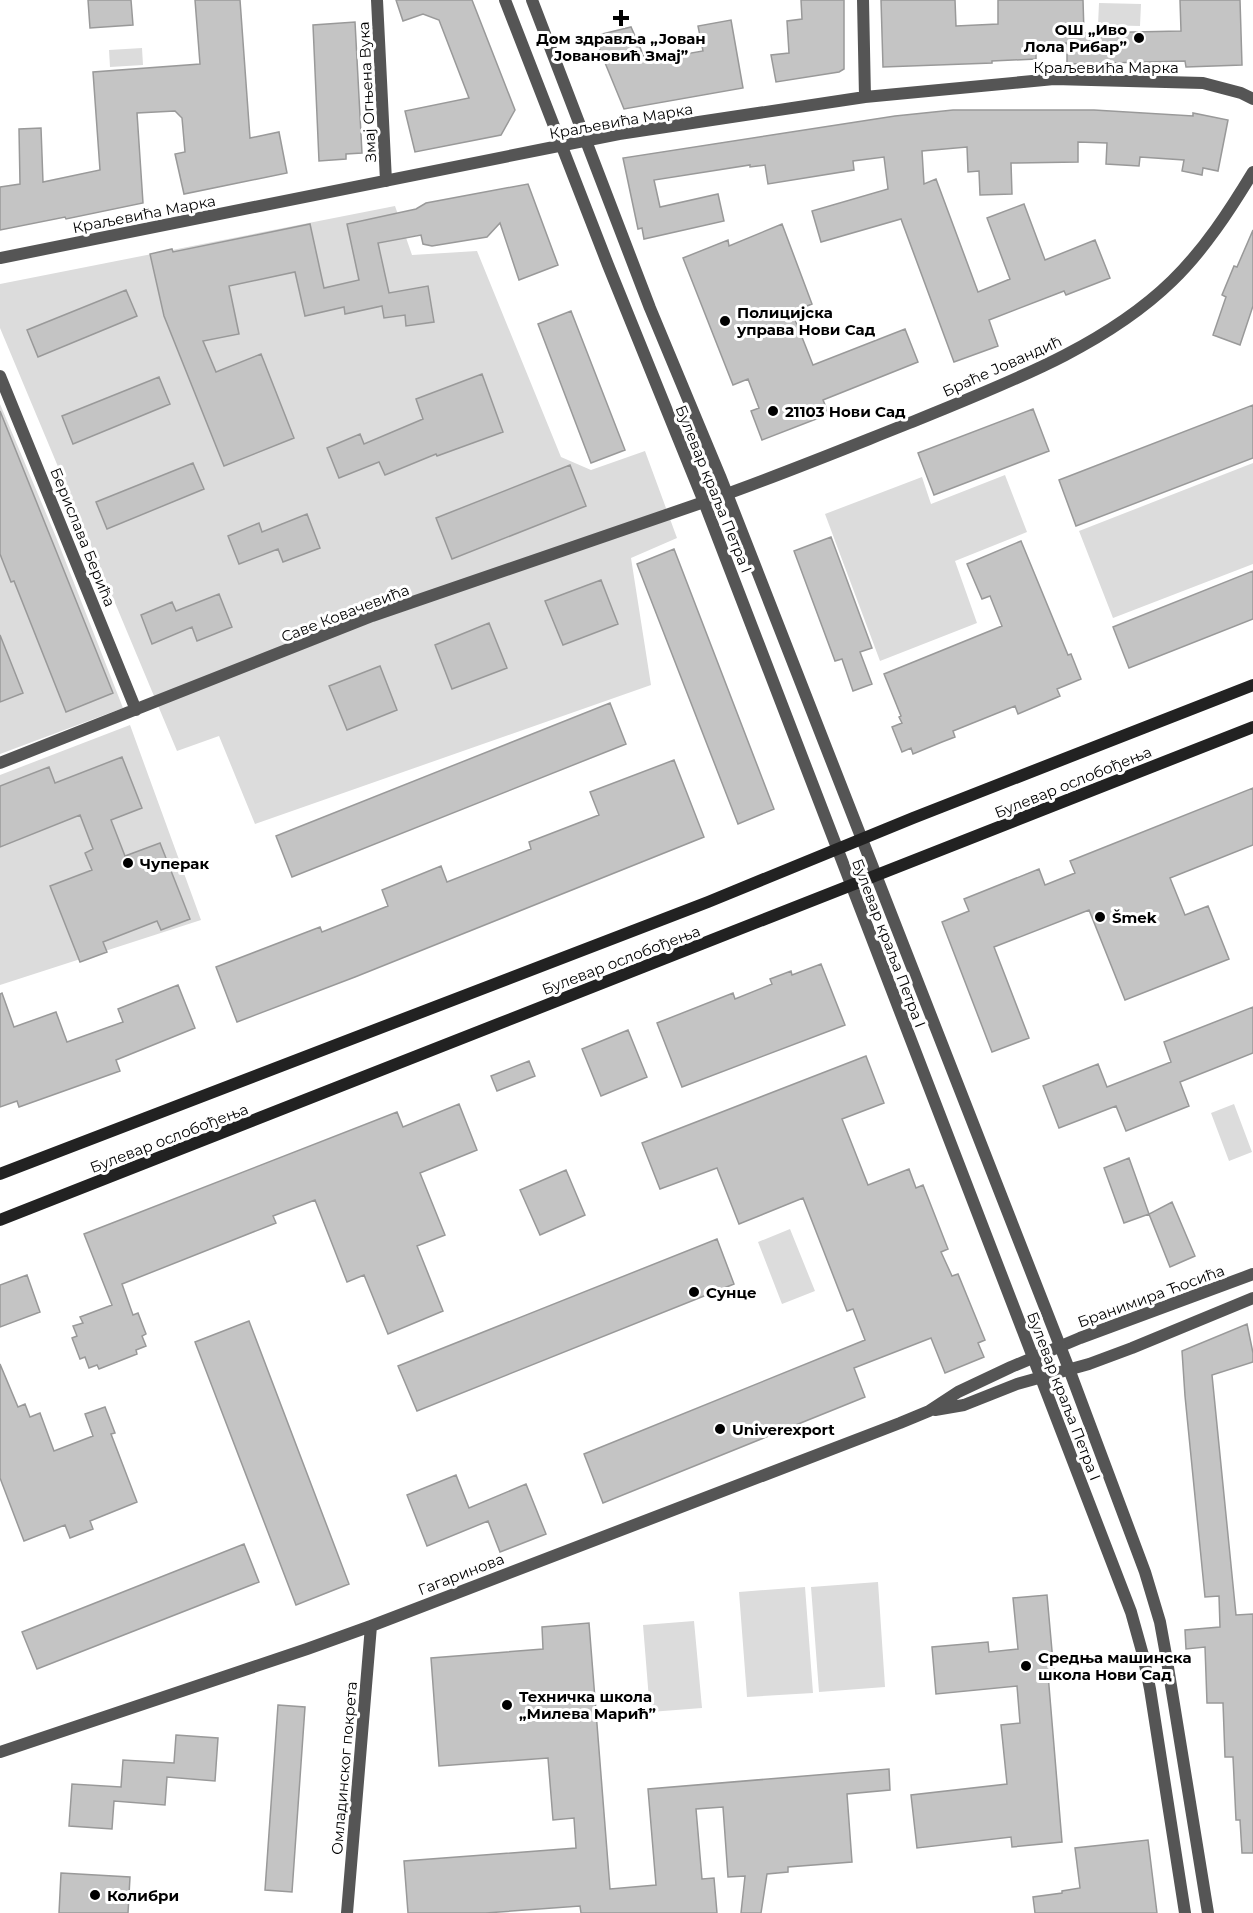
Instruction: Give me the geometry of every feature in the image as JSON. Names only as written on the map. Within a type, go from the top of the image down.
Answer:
[{"type":"main road","name":"Булевар ослобођења","points":[[0,1174],[708,902],[1253,685]]},
{"type":"main road","name":"Булевар ослобођења","points":[[0,1220],[1253,727]]},
{"type":"street","name":"Змај Огњена Вука","points":[[377,0],[386,182]]},
{"type":"street","name":"Булевар краља Петра I","points":[[505,0],[608,266],[704,502],[1131,1612],[1143,1655],[1185,1913]]},
{"type":"street","name":"Булевар краља Петра I","points":[[532,0],[650,308],[727,494],[1069,1369],[1145,1572],[1160,1622],[1208,1913]]},
{"type":"street","points":[[863,0],[865,97]]},
{"type":"street","name":"Краљевића Марка","points":[[0,258],[619,134],[865,97],[1054,79],[1203,83],[1241,93],[1253,99]]},
{"type":"street","name":"Браће Јовандић","points":[[704,502],[775,477],[946,408],[1029,371],[1099,336],[1133,314],[1174,279],[1203,246],[1253,172]]},
{"type":"street","name":"Берислава Берића","points":[[0,376],[136,710]]},
{"type":"street","name":"Саве Ковачевића","points":[[0,763],[372,616],[704,502]]},
{"type":"street","name":"Бранимира Ћосића","points":[[1060,1347],[1253,1274]]},
{"type":"street","points":[[1069,1369],[1132,1348],[1253,1298]]},
{"type":"street","name":"Гагаринова","points":[[929,1411],[958,1392],[1060,1347]]},
{"type":"street","name":"Гагаринова","points":[[0,1752],[371,1626],[929,1411],[964,1405],[1017,1384],[1069,1369]]},
{"type":"street","name":"Омладинског покрета","points":[[347,1913],[371,1626]]},
{"type":"shaded area","points":[[1099,3],[1141,4],[1140,26],[1098,25]]},
{"type":"shaded area","points":[[142,48],[143,65],[110,67],[109,50]]},
{"type":"shaded area","points":[[395,206],[412,255],[477,251],[561,457],[591,470],[645,451],[677,538],[631,558],[651,685],[255,824],[219,736],[177,751],[0,328],[0,284]]},
{"type":"shaded area","points":[[0,404],[56,537],[123,708],[0,754]]},
{"type":"shaded area","points":[[1253,463],[1253,564],[1113,618],[1079,531]]},
{"type":"shaded area","points":[[1005,475],[1027,532],[955,561],[977,623],[880,661],[825,514],[922,477],[931,504]]},
{"type":"shaded area","points":[[130,725],[201,920],[0,985],[0,775]]},
{"type":"shaded area","points":[[1234,1104],[1252,1152],[1229,1161],[1211,1113]]},
{"type":"shaded area","points":[[790,1229],[815,1291],[782,1304],[758,1242]]},
{"type":"shaded area","points":[[878,1582],[885,1687],[819,1692],[811,1587]]},
{"type":"shaded area","points":[[805,1587],[813,1693],[747,1697],[739,1592]]},
{"type":"shaded area","points":[[694,1621],[702,1708],[650,1712],[643,1625]]},
{"type":"building","points":[[88,0],[131,0],[133,25],[90,28]]},
{"type":"building","points":[[195,0],[240,0],[250,138],[279,132],[287,173],[184,194],[175,154],[185,152],[182,118],[175,111],[137,113],[143,203],[0,230],[0,187],[20,184],[19,129],[41,128],[43,182],[100,170],[93,72],[200,64]]},
{"type":"building","points":[[396,0],[472,0],[515,110],[501,135],[415,152],[405,111],[469,98],[439,20],[423,14],[403,21]]},
{"type":"building","points":[[801,0],[844,0],[844,69],[839,72],[776,82],[771,55],[789,53],[787,21],[802,19]]},
{"type":"building","points":[[881,0],[955,0],[956,26],[998,24],[998,0],[1083,0],[1084,33],[1181,31],[1180,0],[1240,0],[1242,65],[1186,67],[1185,61],[1067,64],[1067,43],[1036,44],[1036,59],[883,67]]},
{"type":"building","points":[[731,20],[743,88],[624,109],[594,36],[631,27],[646,61],[703,51],[698,26]]},
{"type":"building","points":[[355,22],[362,153],[346,154],[346,159],[319,161],[313,25]]},
{"type":"building","points":[[953,110],[1094,110],[1193,116],[1193,113],[1228,120],[1218,171],[1203,168],[1202,175],[1182,171],[1184,160],[1140,157],[1139,166],[1106,164],[1107,143],[1078,142],[1078,162],[1011,163],[1012,194],[980,195],[979,171],[968,172],[967,147],[922,151],[924,184],[936,179],[978,292],[1010,279],[987,218],[1024,204],[1045,260],[1095,240],[1110,278],[1066,295],[1064,291],[989,320],[998,346],[954,362],[901,219],[821,242],[812,211],[888,189],[884,157],[853,161],[854,170],[768,184],[765,165],[750,167],[750,165],[654,180],[660,207],[718,194],[724,221],[644,239],[642,228],[638,229],[623,158],[895,116]]},
{"type":"building","points":[[528,184],[558,265],[519,280],[500,223],[487,237],[432,246],[423,244],[421,235],[378,243],[389,293],[428,286],[434,322],[406,326],[405,315],[384,318],[382,306],[345,314],[344,307],[305,316],[295,272],[229,286],[239,334],[203,341],[216,372],[261,354],[294,438],[224,466],[164,316],[150,254],[172,249],[173,252],[310,224],[324,288],[359,280],[347,224],[416,209],[426,203]]},
{"type":"building","points":[[782,224],[812,304],[792,312],[813,365],[905,329],[918,362],[823,400],[829,414],[762,440],[751,411],[759,408],[748,379],[733,385],[683,258],[728,240],[729,246]]},
{"type":"building","points":[[1253,230],[1253,306],[1240,345],[1213,335],[1226,297],[1222,295]]},
{"type":"building","points":[[126,290],[137,316],[38,357],[27,330]]},
{"type":"building","points":[[571,311],[625,450],[591,463],[538,324]]},
{"type":"building","points":[[482,374],[503,432],[437,456],[436,454],[385,475],[379,462],[339,478],[327,448],[360,434],[364,444],[423,419],[416,399]]},
{"type":"building","points":[[159,377],[170,404],[73,444],[62,416]]},
{"type":"building","points":[[1253,405],[1253,458],[1076,526],[1059,480]]},
{"type":"building","points":[[1033,409],[1049,451],[934,495],[918,453]]},
{"type":"building","points":[[0,411],[113,693],[66,712],[14,581],[11,582],[0,554]]},
{"type":"building","points":[[193,463],[204,489],[107,529],[96,502]]},
{"type":"building","points":[[570,465],[586,506],[452,559],[436,518]]},
{"type":"building","points":[[307,514],[320,548],[283,562],[278,549],[239,564],[228,536],[259,523],[262,532]]},
{"type":"building","points":[[831,537],[872,648],[860,652],[872,684],[853,691],[842,659],[835,661],[794,551]]},
{"type":"building","points":[[1021,541],[1068,655],[1071,654],[1081,679],[1057,689],[1060,696],[1018,714],[1015,706],[953,731],[955,737],[913,754],[911,748],[902,752],[892,727],[902,723],[899,717],[901,716],[884,674],[1002,626],[990,596],[982,599],[967,564]]},
{"type":"building","points":[[674,549],[774,809],[738,824],[637,564]]},
{"type":"building","points":[[1253,571],[1253,619],[1129,668],[1113,627]]},
{"type":"building","points":[[601,580],[618,624],[563,645],[545,601]]},
{"type":"building","points":[[219,594],[232,627],[197,641],[192,627],[152,644],[141,615],[172,602],[176,611]]},
{"type":"building","points":[[489,623],[507,668],[452,689],[435,645]]},
{"type":"building","points":[[0,635],[23,693],[0,702]]},
{"type":"building","points":[[380,666],[397,710],[347,730],[329,686]]},
{"type":"building","points":[[610,703],[626,744],[292,877],[276,836]]},
{"type":"building","name":"Чуперак","points":[[122,757],[142,808],[111,820],[125,856],[160,843],[190,919],[161,930],[157,921],[103,942],[107,952],[80,962],[50,886],[92,870],[85,853],[93,849],[80,815],[0,847],[0,786],[49,767],[55,783]]},
{"type":"building","points":[[674,760],[704,837],[237,1022],[216,967],[320,927],[322,932],[388,906],[382,890],[441,866],[447,882],[531,849],[529,842],[599,815],[590,792]]},
{"type":"building","points":[[1253,788],[1253,845],[1170,878],[1185,915],[1208,906],[1229,959],[1125,1000],[1089,910],[994,947],[1029,1038],[992,1052],[942,922],[969,911],[964,899],[1039,869],[1045,885],[1075,873],[1070,861]]},
{"type":"building","points":[[821,964],[845,1025],[682,1087],[657,1023],[733,993],[735,999],[772,984],[770,979],[791,971],[792,975]]},
{"type":"building","points":[[178,985],[195,1028],[116,1060],[120,1071],[19,1107],[17,1101],[0,1107],[0,994],[2,993],[14,1027],[56,1012],[67,1042],[123,1022],[118,1009]]},
{"type":"building","points":[[1253,1007],[1253,1053],[1180,1082],[1189,1106],[1126,1131],[1116,1106],[1059,1128],[1043,1086],[1098,1064],[1107,1087],[1171,1062],[1164,1042]]},
{"type":"building","points":[[628,1030],[647,1077],[601,1096],[582,1049]]},
{"type":"building","points":[[866,1056],[884,1103],[842,1119],[868,1185],[909,1169],[916,1188],[923,1185],[948,1249],[941,1252],[952,1276],[958,1274],[985,1340],[978,1343],[984,1357],[945,1373],[931,1338],[854,1368],[865,1397],[603,1503],[584,1454],[865,1340],[853,1309],[847,1311],[803,1198],[739,1224],[717,1168],[660,1189],[642,1143]]},
{"type":"building","points":[[529,1061],[535,1076],[497,1091],[491,1076]]},
{"type":"building","points":[[459,1104],[477,1150],[420,1173],[445,1235],[417,1246],[443,1311],[388,1334],[364,1275],[347,1282],[315,1200],[273,1216],[276,1223],[122,1284],[133,1315],[138,1313],[146,1334],[142,1336],[146,1346],[136,1350],[137,1354],[99,1369],[97,1365],[89,1368],[85,1357],[80,1359],[72,1338],[77,1336],[73,1326],[83,1323],[80,1317],[112,1305],[84,1234],[397,1112],[403,1127]]},
{"type":"building","points":[[1129,1158],[1149,1214],[1124,1223],[1104,1168]]},
{"type":"building","points":[[566,1170],[585,1215],[540,1235],[520,1190]]},
{"type":"building","points":[[1172,1202],[1195,1256],[1170,1267],[1149,1214]]},
{"type":"building","points":[[717,1239],[734,1284],[417,1411],[398,1366]]},
{"type":"building","points":[[27,1275],[40,1312],[0,1327],[0,1285]]},
{"type":"building","points":[[249,1321],[349,1584],[296,1605],[195,1342]]},
{"type":"building","points":[[1247,1324],[1253,1362],[1212,1375],[1236,1615],[1253,1614],[1253,1853],[1242,1853],[1240,1820],[1236,1820],[1233,1757],[1225,1757],[1223,1703],[1207,1703],[1205,1647],[1186,1649],[1185,1630],[1220,1627],[1219,1596],[1205,1597],[1182,1351]]},
{"type":"building","points":[[0,1364],[18,1407],[25,1404],[30,1417],[40,1413],[54,1451],[93,1436],[85,1414],[105,1407],[115,1433],[111,1434],[137,1502],[90,1521],[93,1529],[70,1538],[65,1525],[24,1541],[0,1478]]},
{"type":"building","points":[[456,1475],[469,1508],[526,1484],[546,1534],[500,1552],[488,1521],[427,1546],[407,1495]]},
{"type":"building","points":[[244,1544],[259,1582],[37,1669],[22,1632]]},
{"type":"building","points":[[1047,1595],[1054,1673],[1048,1674],[1062,1842],[1012,1847],[1011,1837],[917,1848],[911,1795],[1007,1784],[1001,1725],[1020,1723],[1017,1686],[936,1694],[932,1647],[988,1642],[989,1652],[1018,1649],[1013,1598]]},
{"type":"building","points":[[589,1623],[610,1889],[656,1885],[648,1789],[889,1769],[890,1790],[847,1794],[852,1862],[788,1867],[788,1872],[767,1874],[761,1913],[741,1913],[745,1876],[728,1877],[723,1807],[696,1809],[702,1879],[714,1878],[717,1913],[581,1913],[580,1906],[486,1913],[408,1913],[404,1861],[576,1848],[574,1818],[553,1820],[548,1758],[439,1766],[431,1658],[543,1649],[542,1627]]},
{"type":"building","points":[[278,1705],[305,1707],[292,1892],[265,1890]]},
{"type":"building","points":[[176,1735],[218,1738],[215,1781],[167,1777],[165,1805],[114,1801],[112,1829],[69,1826],[72,1784],[121,1787],[123,1760],[174,1763]]},
{"type":"building","points":[[1148,1840],[1157,1913],[1035,1913],[1033,1897],[1080,1888],[1075,1848]]},
{"type":"building","name":"Колибри","points":[[61,1873],[130,1877],[128,1913],[59,1913]]},
{"type":"place","name":"Дом здравља „Јован Јовановић Змај”","points":[[621,18]]},
{"type":"place","name":"ОШ „Иво Лола Рибар”","points":[[1139,38]]},
{"type":"place","name":"Полицијска управа Нови Сад","points":[[725,321]]},
{"type":"place","name":"21103 Нови Сад","points":[[773,411]]},
{"type":"place","name":"Чуперак","points":[[128,863]]},
{"type":"place","name":"Šmek","points":[[1100,917]]},
{"type":"place","name":"Сунце","points":[[694,1292]]},
{"type":"place","name":"Univerexport","points":[[720,1429]]},
{"type":"place","name":"Средња машинска школа Нови Сад","points":[[1026,1666]]},
{"type":"place","name":"Техничка школа „Милева Марић”","points":[[507,1705]]},
{"type":"place","name":"Колибри","points":[[95,1895]]}]
